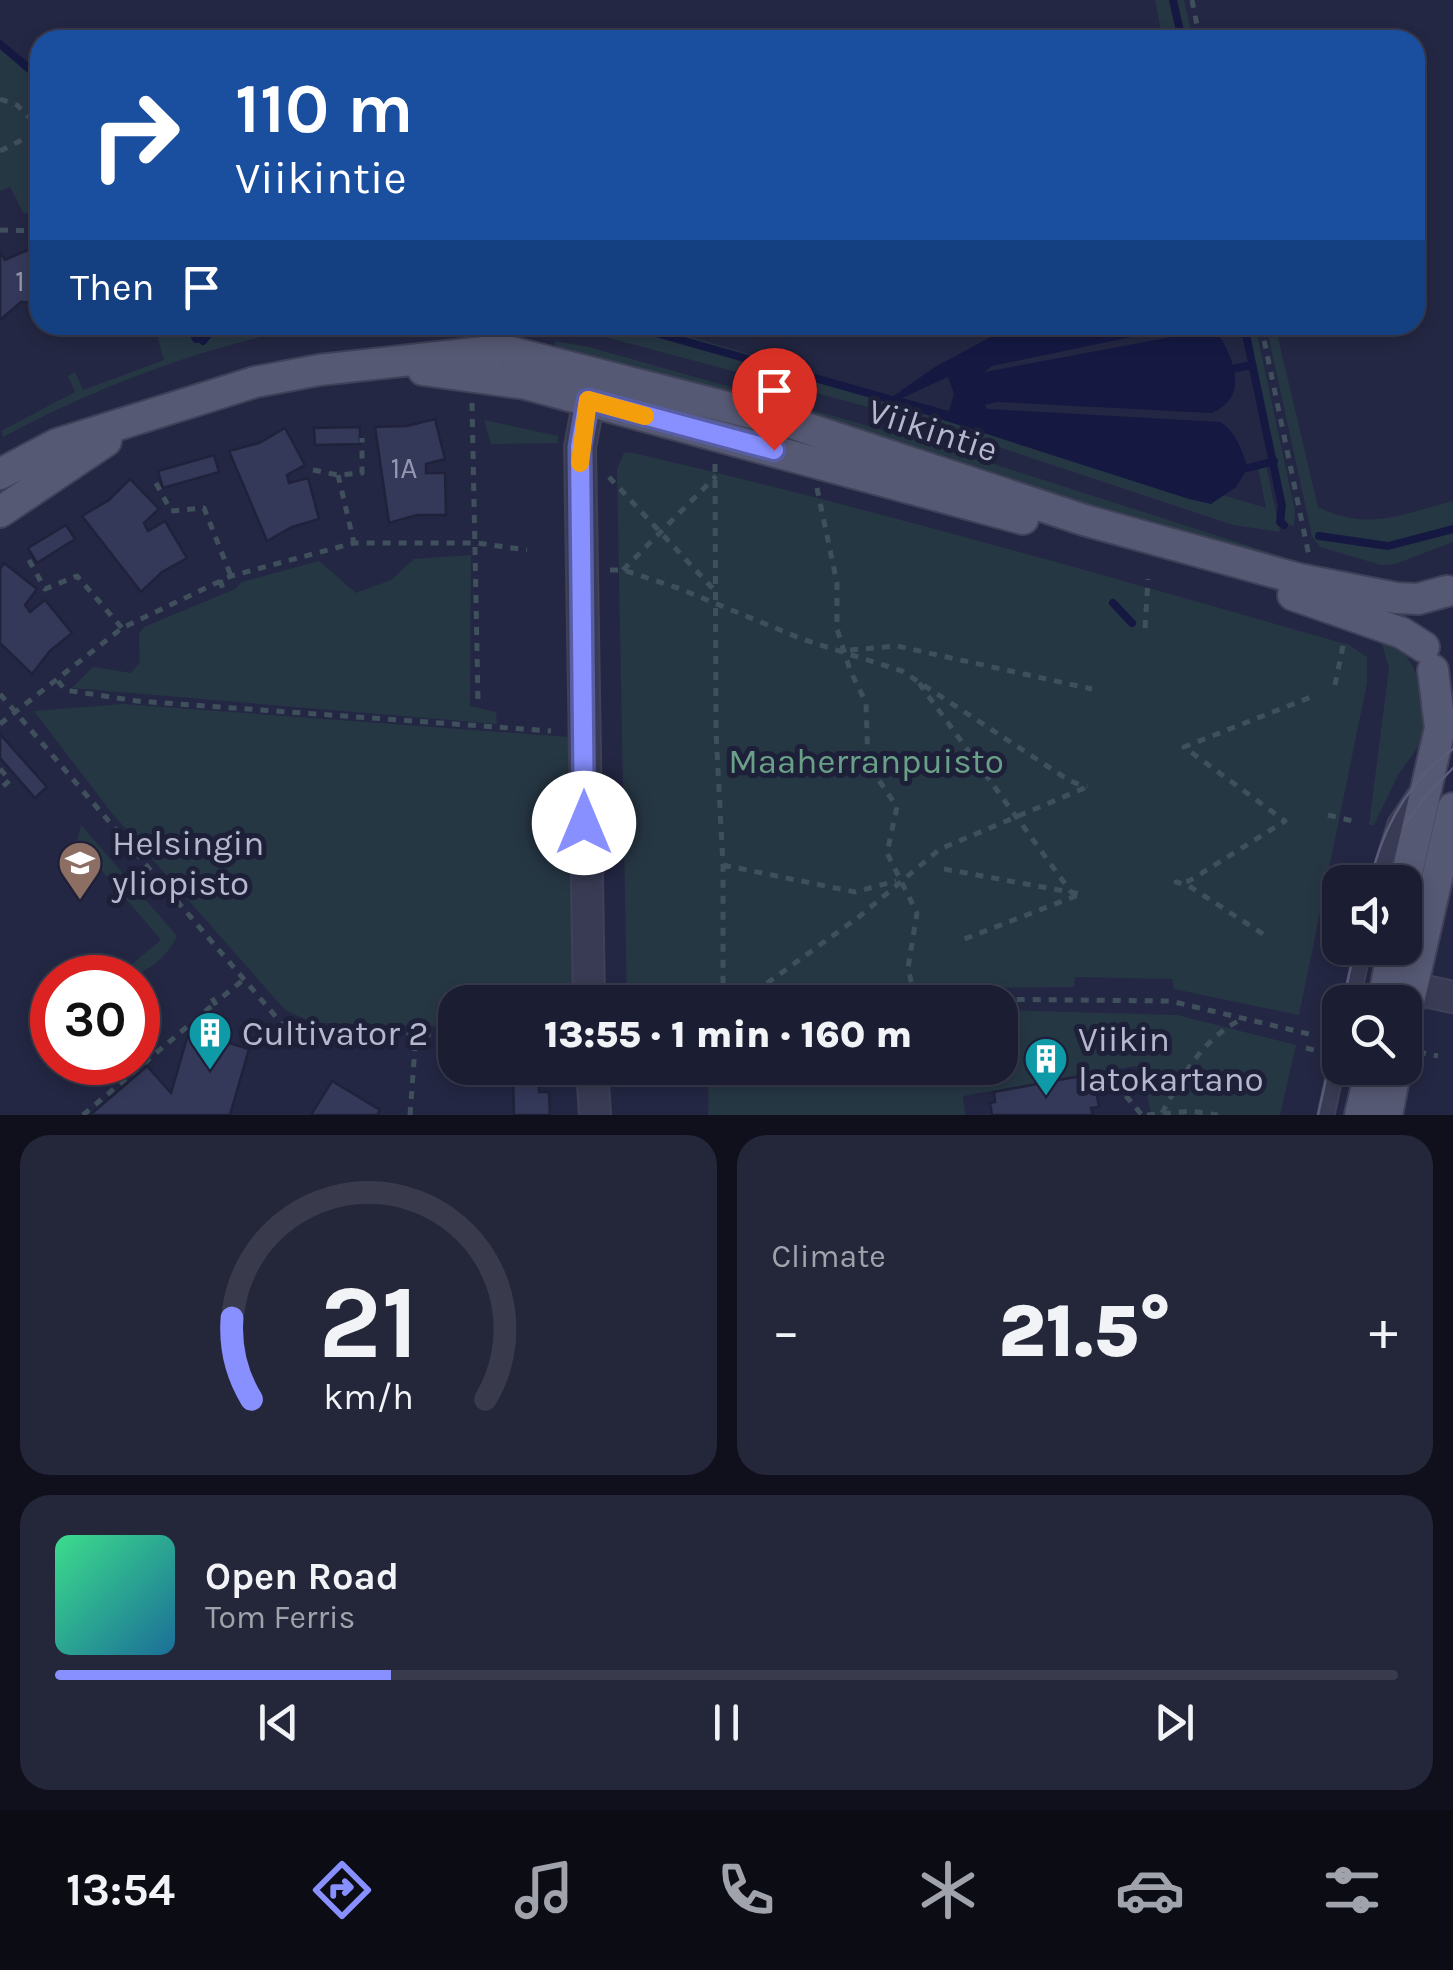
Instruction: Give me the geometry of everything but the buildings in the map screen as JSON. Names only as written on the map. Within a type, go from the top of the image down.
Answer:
[{"type":"main road","name":"Viikintie","points":[[6,488],[137,422],[210,394],[268,379],[503,350],[592,386],[1282,591],[1402,632],[1437,669]]},
{"type":"main road","name":"Viikintie","points":[[592,386],[794,424],[1084,520],[1299,580],[1396,598],[1418,598],[1450,590]]},
{"type":"main road","points":[[1410,865],[1441,769],[1437,669],[1426,622],[1450,590]]},
{"type":"main road","points":[[1396,985],[1453,808]]},
{"type":"main road","points":[[1360,1115],[1367,1085]]},
{"type":"main road","points":[[1388,1115],[1393,1085]]},
{"type":"street","points":[[589,985],[580,447],[592,386]]},
{"type":"street","points":[[1422,994],[1453,997]]},
{"type":"street","points":[[593,1085],[595,1115]]},
{"type":"lane","points":[[1383,865],[1396,824],[1441,769]]},
{"type":"lane","points":[[1326,1115],[1332,1085]]},
{"type":"path","points":[[1192,0],[1198,30]]},
{"type":"path","points":[[2,102],[17,106],[30,119]]},
{"type":"path","points":[[0,151],[30,134]]},
{"type":"path","points":[[0,230],[30,231]]},
{"type":"path","points":[[1263,335],[1310,558]]},
{"type":"path","points":[[472,403],[478,700]]},
{"type":"path","points":[[312,470],[338,475],[362,473],[362,438]]},
{"type":"path","points":[[716,461],[716,732],[723,865],[723,985]]},
{"type":"path","points":[[338,475],[354,543]]},
{"type":"path","points":[[624,570],[716,476]]},
{"type":"path","points":[[609,477],[716,592]]},
{"type":"path","points":[[156,482],[171,511],[204,508],[231,576]]},
{"type":"path","points":[[817,487],[837,583],[836,618],[844,651],[866,703],[868,764],[882,789],[895,800],[887,853],[916,913],[908,968],[912,985]]},
{"type":"path","points":[[0,724],[122,628],[231,576],[354,543],[477,543],[527,550]]},
{"type":"path","points":[[29,560],[46,589],[77,576],[122,628]]},
{"type":"path","points":[[610,570],[624,570],[802,639],[902,671],[1070,781],[1087,787],[940,849],[860,916],[764,985]]},
{"type":"path","points":[[220,580],[224,592]]},
{"type":"path","points":[[1145,628],[1148,580]]},
{"type":"path","points":[[1334,685],[1346,634]]},
{"type":"path","points":[[844,651],[897,646],[1092,689]]},
{"type":"path","points":[[58,681],[66,690],[138,701],[552,731]]},
{"type":"path","points":[[917,681],[1072,892]]},
{"type":"path","points":[[0,694],[283,1024],[306,1031],[438,1035]]},
{"type":"path","points":[[1263,934],[1176,882],[1189,881],[1286,821],[1184,747],[1311,696]]},
{"type":"path","points":[[0,769],[10,780],[0,789]]},
{"type":"path","points":[[1328,815],[1356,822]]},
{"type":"path","points":[[723,865],[854,892],[900,880]]},
{"type":"path","points":[[944,869],[1082,894],[959,941]]},
{"type":"path","points":[[82,1115],[213,1000],[244,979]]},
{"type":"path","points":[[1018,999],[1170,1001],[1308,1034]]},
{"type":"path","points":[[1162,1113],[1209,1041],[1240,1019]]},
{"type":"path","points":[[410,1115],[416,1034]]},
{"type":"path","points":[[1096,1089],[1110,1086],[1122,1090],[1145,1115],[1218,1115]]},
{"type":"green space","points":[[1155,0],[1184,0],[1191,30],[1161,30]]},
{"type":"green space","points":[[0,44],[30,70],[30,211],[24,214],[10,187],[0,191]]},
{"type":"green space","points":[[157,335],[268,335],[195,355],[117,384],[3,437],[1,431],[75,392],[68,376],[75,372],[83,390],[164,360]]},
{"type":"green space","points":[[598,335],[685,335],[1266,508],[1258,467],[1266,465],[1280,532],[1233,525],[917,420]]},
{"type":"green space","points":[[1249,335],[1257,335],[1295,511],[1294,526],[1285,524],[1285,507]]},
{"type":"green space","points":[[1268,335],[1277,335],[1318,507],[1369,520],[1453,501],[1453,542],[1395,564],[1381,565],[1320,547],[1312,536]]},
{"type":"green space","points":[[555,341],[589,347],[918,440],[1306,564],[1305,569],[554,349]]},
{"type":"green space","points":[[484,420],[558,436],[558,443],[491,444]]},
{"type":"green space","name":"Maaherranpuisto","points":[[624,453],[810,496],[1080,569],[1349,645],[1367,657],[1367,683],[1330,865],[1322,865],[1322,903],[1299,1015],[1174,989],[1172,979],[1075,977],[1074,987],[627,985],[617,469]]},
{"type":"green space","points":[[471,555],[470,706],[496,712],[497,724],[72,688],[93,667],[131,673],[140,662],[139,634],[144,627],[235,589],[242,582],[319,561],[356,593],[391,580],[414,559]]},
{"type":"green space","points":[[1380,637],[1394,644],[1412,664],[1428,733],[1398,775],[1374,825],[1369,825],[1389,668]]},
{"type":"green space","points":[[123,704],[568,737],[573,985],[438,985],[438,1027],[314,1023],[285,1010],[111,812],[34,711]]},
{"type":"green space","points":[[81,825],[177,936],[160,959],[160,955],[143,955],[161,940],[77,841]]},
{"type":"green space","points":[[1018,1011],[1177,1015],[1296,1045],[1280,1115],[1151,1115],[1142,1065],[963,1096],[965,1115],[708,1115],[709,1085],[1018,1085]]},
{"type":"shaded area","points":[[994,335],[1141,335],[992,366],[984,372],[1182,335],[1219,335],[1233,365],[1235,387],[1224,406],[1212,413],[997,402],[985,405],[987,409],[1220,422],[1234,436],[1248,468],[1236,487],[1211,504],[890,403],[889,399],[935,367]],"holes":[[[948,377],[954,394],[949,411],[902,398]]]},
{"type":"waterway","points":[[1173,0],[1180,30]]},
{"type":"waterway","points":[[0,44],[30,70]]},
{"type":"waterway","points":[[194,335],[196,339],[204,338]]},
{"type":"waterway","points":[[203,341],[208,335]]},
{"type":"waterway","points":[[663,335],[889,399]]},
{"type":"waterway","points":[[1246,335],[1282,506],[1280,522],[1284,525]]},
{"type":"waterway","points":[[1236,368],[1252,365]]},
{"type":"waterway","points":[[1248,468],[1274,461]]},
{"type":"waterway","points":[[1319,536],[1388,546],[1453,529]]},
{"type":"waterway","points":[[1113,603],[1132,623]]},
{"type":"tram line","points":[[1375,865],[1399,808],[1422,776],[1453,749]]},
{"type":"tram line","points":[[1404,826],[1453,768]]},
{"type":"tram line","points":[[1347,985],[1351,965]]},
{"type":"tram line","points":[[1318,1115],[1325,1085]]},
{"type":"slow traffic","points":[[580,463],[588,400],[645,416]]},
{"type":"place","name":"Helsingin yliopisto","points":[[80,901]]},
{"type":"place","name":"Cultivator 2","points":[[210,1071]]},
{"type":"place","name":"Viikin latokartano","points":[[1046,1097]]},
{"type":"route","points":[[584,823],[580,447],[588,400],[774,450]]}]
